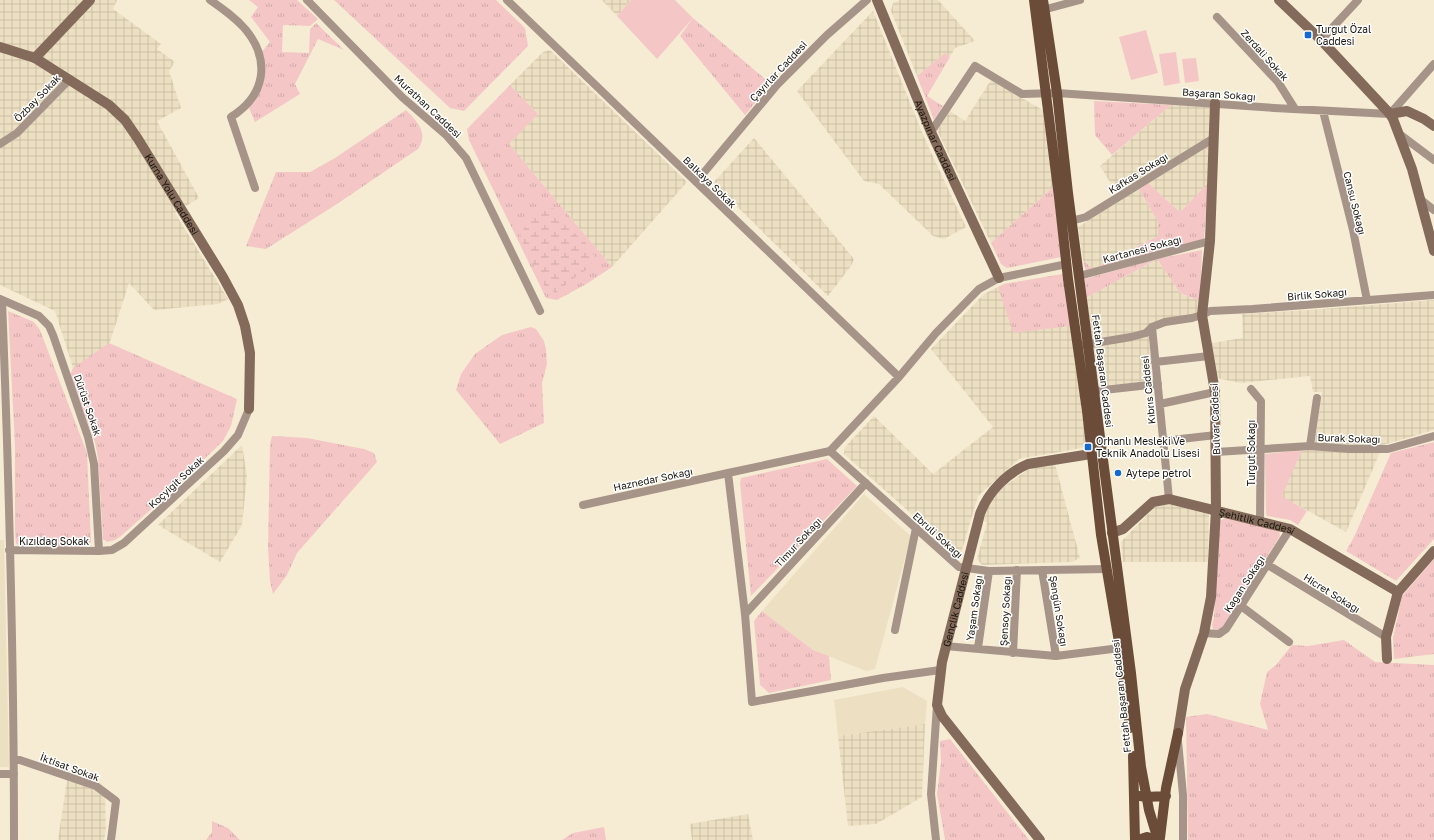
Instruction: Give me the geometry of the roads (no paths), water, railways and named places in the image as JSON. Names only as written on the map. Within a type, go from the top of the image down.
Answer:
[{"type":"main road","name":"Fettah Başaran Caddesi","points":[[1034,0],[1041,7],[1057,93],[1071,221],[1079,276],[1091,454],[1120,648],[1134,762],[1135,840]]},
{"type":"main road","name":"Fettah Başaran Caddesi","points":[[1041,7],[1046,93],[1067,264],[1083,345],[1095,391],[1131,673],[1141,767],[1146,797],[1159,840]]},
{"type":"main road","points":[[1159,840],[1178,732]]},
{"type":"main road","points":[[1134,795],[1146,797],[1166,796]]},
{"type":"main road","points":[[1138,840],[1147,837],[1155,840]]},
{"type":"street","points":[[35,58],[90,0]]},
{"type":"street","points":[[210,0],[239,22],[246,30],[254,41],[262,63],[262,70],[257,89],[250,101],[242,110],[231,117],[255,188]]},
{"type":"street","name":"Murathan Caddesi","points":[[307,0],[402,97],[446,135],[466,158],[540,311]]},
{"type":"street","name":"Balkaya Sokak","points":[[507,0],[899,377]]},
{"type":"street","name":"Çayırlar Caddesi","points":[[696,182],[777,85],[827,35],[867,0]]},
{"type":"street","name":"Ayazpınar Caddesi","points":[[878,0],[931,132],[999,278]]},
{"type":"street","points":[[1041,7],[1080,0]]},
{"type":"street","points":[[1280,0],[1321,40],[1390,114],[1412,169],[1434,251]]},
{"type":"street","points":[[1321,40],[1358,0]]},
{"type":"street","name":"Zerdali Sokak","points":[[1217,17],[1278,82],[1295,109]]},
{"type":"street","name":"Kurna Yolu Caddesi","points":[[0,47],[35,58],[109,105],[125,120],[142,145],[231,291],[242,316],[250,353],[248,409]]},
{"type":"street","points":[[1390,114],[1434,64]]},
{"type":"street","name":"Başaran Sokağı","points":[[931,132],[975,66],[1022,94],[1057,93],[1323,111],[1390,114]]},
{"type":"street","name":"Özbay Sokak","points":[[0,144],[17,133],[70,79]]},
{"type":"street","name":"Bulvar Caddesi","points":[[1178,732],[1185,689],[1204,633],[1210,597],[1216,510],[1215,392],[1202,315],[1210,241],[1215,103]]},
{"type":"street","name":"Cansu Sokağı","points":[[1323,111],[1353,230],[1367,300]]},
{"type":"street","points":[[1390,114],[1407,111],[1424,119],[1434,126]]},
{"type":"street","points":[[1398,133],[1434,160]]},
{"type":"street","name":"Kafkas Sokağı","points":[[1071,221],[1086,217],[1214,138]]},
{"type":"street","points":[[1420,199],[1434,210]]},
{"type":"street","name":"Kartanesi Sokağı","points":[[1079,276],[1210,241]]},
{"type":"street","points":[[830,451],[899,377],[936,333],[979,289],[999,278],[1067,264]]},
{"type":"street","name":"Birlik Sokağı","points":[[1083,345],[1146,333],[1152,327],[1165,322],[1202,315],[1210,311],[1434,295]]},
{"type":"street","points":[[1,299],[3,413],[9,550],[14,758],[14,840]]},
{"type":"street","name":"Dürüst Sokak","points":[[1,299],[39,316],[49,326],[53,335],[92,452],[99,551]]},
{"type":"street","name":"Kıbrıs Caddesi","points":[[1152,327],[1169,499]]},
{"type":"street","points":[[1155,362],[1209,356]]},
{"type":"street","points":[[1095,391],[1158,384]]},
{"type":"street","name":"Turgut Sokağı","points":[[1251,388],[1261,402],[1260,521]]},
{"type":"street","points":[[1160,404],[1215,392]]},
{"type":"street","points":[[1310,446],[1317,398]]},
{"type":"street","name":"Koçyiğit Sokak","points":[[99,551],[112,550],[124,543],[224,451],[238,435],[248,409]]},
{"type":"street","points":[[1163,441],[1216,435]]},
{"type":"street","name":"Burak Sokağı","points":[[1216,452],[1310,446],[1348,449],[1388,449],[1434,436]]},
{"type":"street","name":"Haznedar Sokağı","points":[[583,505],[830,451]]},
{"type":"street","name":"Ebruli Sokağı","points":[[830,451],[959,567],[989,571],[1107,569]]},
{"type":"street","name":"Gençlik Caddesi","points":[[936,840],[931,794],[940,670],[965,569],[983,506],[987,498],[1004,480],[1021,467],[1028,464],[1091,454]]},
{"type":"street","points":[[728,473],[745,614],[752,702],[883,678],[940,670]]},
{"type":"street","name":"Timur Sokağı","points":[[745,614],[866,483]]},
{"type":"street","name":"Şehitlik Caddesi","points":[[1112,533],[1123,529],[1153,502],[1169,499],[1290,529],[1398,592]]},
{"type":"street","points":[[895,630],[916,528]]},
{"type":"street","name":"Kağan Sokağı","points":[[1204,633],[1219,634],[1226,629],[1290,529]]},
{"type":"street","name":"Kızıldağ Sokak","points":[[9,550],[99,551]]},
{"type":"street","points":[[1387,659],[1386,637],[1398,592],[1434,551]]},
{"type":"street","name":"Hicret Sokağı","points":[[1268,565],[1386,637]]},
{"type":"street","name":"Şensoy Sokağı","points":[[1013,653],[1017,570]]},
{"type":"street","name":"Şengün Sokağı","points":[[1042,570],[1056,656]]},
{"type":"street","name":"Yaşam Sokağı","points":[[978,648],[989,571]]},
{"type":"street","points":[[1241,606],[1289,642]]},
{"type":"street","points":[[946,646],[1056,656],[1120,648]]},
{"type":"street","points":[[937,705],[942,716],[1040,840]]},
{"type":"street","points":[[1178,732],[1183,795],[1183,840]]},
{"type":"street","name":"İktisat Sokak","points":[[14,758],[96,786],[116,801],[111,840]]},
{"type":"street","points":[[0,774],[14,774]]},
{"type":"place","name":"Turgut Özal Caddesi","points":[[1308,35]]},
{"type":"place","name":"Orhanlı Mesleki Ve Teknik Anadolu Lisesi","points":[[1088,447]]},
{"type":"place","name":"Aytepe petrol","points":[[1118,473]]}]
